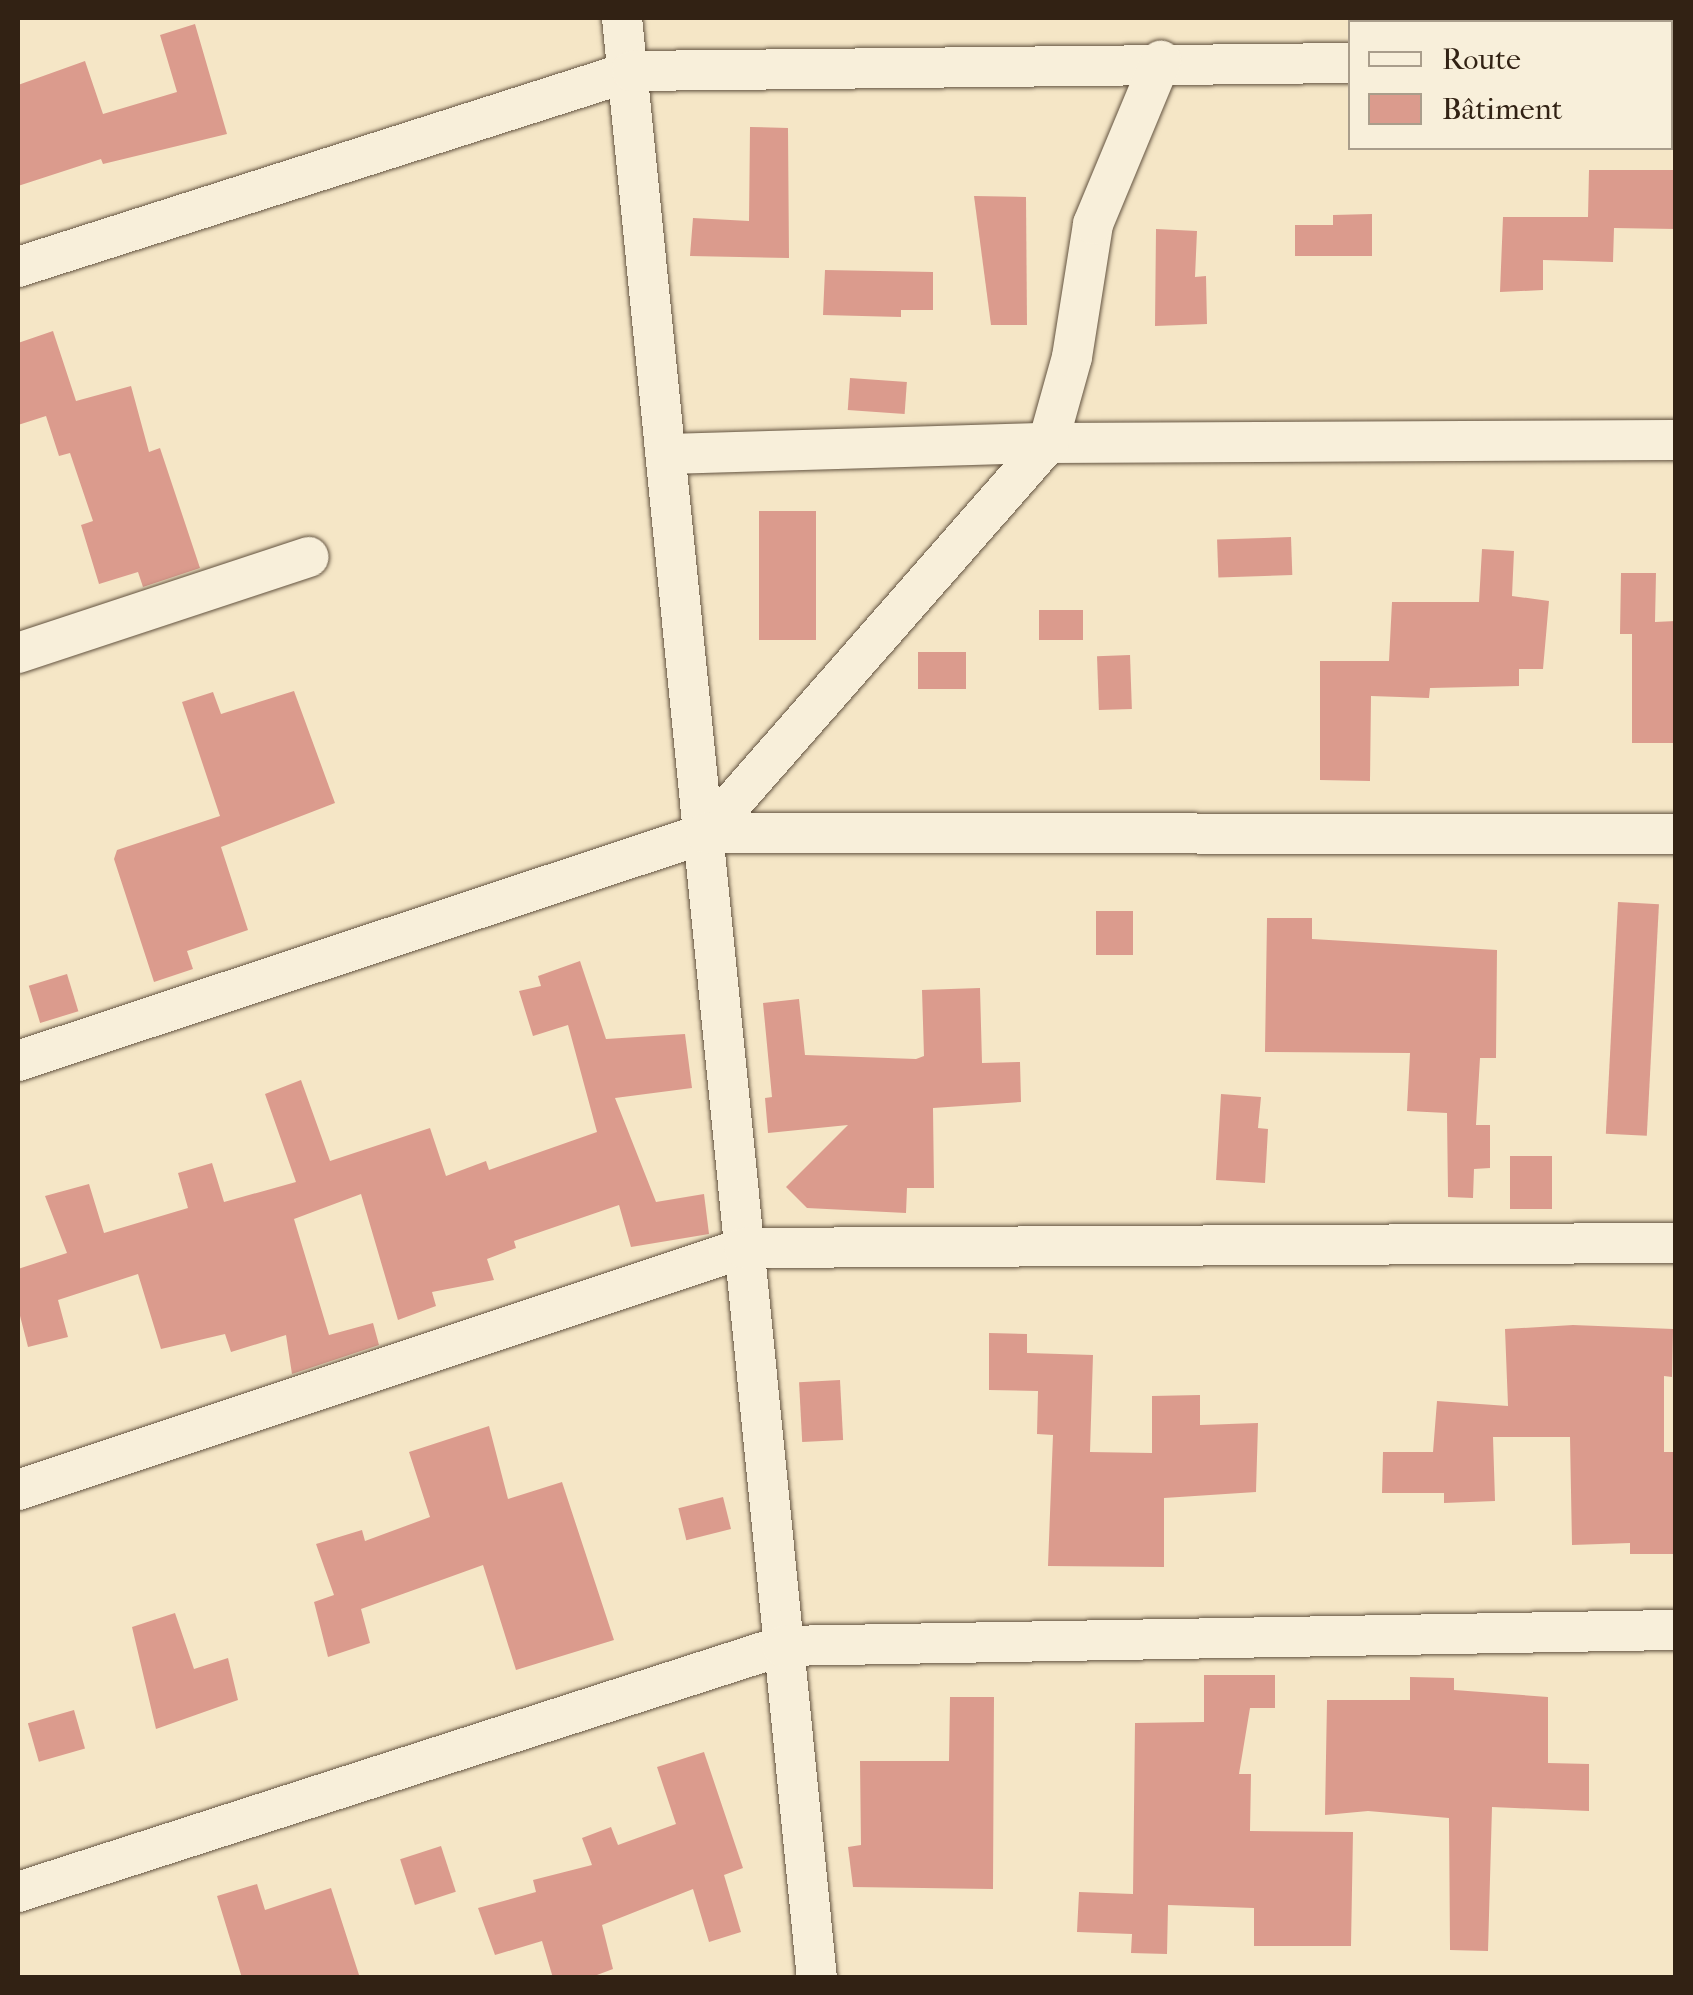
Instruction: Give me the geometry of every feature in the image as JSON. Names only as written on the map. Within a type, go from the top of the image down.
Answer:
[{"type":"street","points":[[622,18],[632,71],[817,1978]]},
{"type":"street","points":[[706,833],[1048,443],[1072,356],[1094,224],[1161,61]]},
{"type":"street","points":[[18,268],[632,71],[1161,61],[1348,63]]},
{"type":"street","points":[[668,454],[1048,443],[1676,440]]},
{"type":"street","points":[[18,653],[309,556]]},
{"type":"street","points":[[18,1060],[706,833],[1676,834]]},
{"type":"street","points":[[18,1490],[744,1248],[1676,1242]]},
{"type":"street","points":[[18,1892],[782,1646],[1676,1630]]},
{"type":"building","points":[[195,24],[227,134],[103,164],[101,159],[18,186],[18,85],[85,61],[103,114],[177,92],[160,35]]},
{"type":"building","points":[[750,127],[788,128],[789,258],[690,256],[693,218],[749,221]]},
{"type":"building","points":[[1589,170],[1676,170],[1676,229],[1614,228],[1613,262],[1543,260],[1543,290],[1500,292],[1503,217],[1588,217]]},
{"type":"building","points":[[974,196],[1026,197],[1027,325],[991,325]]},
{"type":"building","points":[[1372,214],[1372,256],[1295,256],[1295,225],[1333,225],[1333,215]]},
{"type":"building","points":[[1156,229],[1197,231],[1195,277],[1206,276],[1207,324],[1155,326]]},
{"type":"building","points":[[825,270],[933,272],[933,310],[901,310],[901,317],[823,315]]},
{"type":"building","points":[[53,331],[76,401],[131,386],[149,452],[160,448],[200,568],[143,587],[138,572],[99,584],[81,525],[93,521],[70,453],[59,456],[46,416],[18,425],[18,343]]},
{"type":"building","points":[[850,378],[907,382],[905,414],[848,410]]},
{"type":"building","points":[[759,511],[816,511],[816,640],[759,640]]},
{"type":"building","points":[[1291,537],[1292,575],[1218,578],[1217,540]]},
{"type":"building","points":[[1482,549],[1514,551],[1512,596],[1549,601],[1543,669],[1519,669],[1519,686],[1430,688],[1429,698],[1371,696],[1370,781],[1320,780],[1320,661],[1389,661],[1392,602],[1479,602]]},
{"type":"building","points":[[1621,573],[1656,573],[1655,622],[1676,621],[1676,743],[1632,743],[1632,634],[1620,634]]},
{"type":"building","points":[[1039,610],[1083,610],[1083,640],[1039,640]]},
{"type":"building","points":[[918,652],[966,652],[966,689],[918,689]]},
{"type":"building","points":[[1130,655],[1132,709],[1099,710],[1097,656]]},
{"type":"building","points":[[294,691],[335,803],[221,847],[248,930],[187,951],[193,969],[154,982],[114,859],[117,850],[220,816],[182,702],[213,692],[221,714]]},
{"type":"building","points":[[1618,902],[1659,904],[1647,1136],[1606,1134]]},
{"type":"building","points":[[1096,911],[1133,911],[1133,955],[1096,955]]},
{"type":"building","points":[[1267,918],[1312,918],[1312,939],[1497,950],[1496,1058],[1480,1058],[1476,1125],[1490,1125],[1490,1168],[1474,1169],[1473,1198],[1448,1197],[1447,1113],[1407,1111],[1410,1053],[1265,1052]]},
{"type":"building","points":[[580,961],[606,1039],[685,1034],[692,1088],[615,1098],[656,1202],[704,1194],[709,1234],[631,1247],[619,1205],[514,1241],[516,1248],[487,1259],[494,1280],[432,1292],[436,1306],[398,1320],[361,1194],[294,1219],[329,1335],[373,1323],[379,1345],[292,1374],[286,1335],[231,1352],[225,1334],[161,1349],[138,1274],[58,1300],[68,1337],[28,1347],[18,1308],[18,1269],[67,1253],[45,1196],[89,1184],[104,1233],[188,1208],[178,1173],[212,1163],[224,1202],[296,1182],[265,1094],[301,1080],[330,1161],[430,1128],[446,1176],[486,1161],[489,1170],[597,1132],[568,1025],[533,1036],[519,991],[541,986],[538,976]]},
{"type":"building","points":[[67,974],[78,1011],[40,1023],[29,986]]},
{"type":"building","points":[[980,988],[982,1063],[1020,1062],[1021,1102],[933,1108],[934,1188],[907,1188],[906,1213],[807,1208],[786,1187],[848,1125],[768,1133],[765,1098],[772,1097],[763,1003],[799,999],[805,1055],[916,1059],[924,1056],[922,990]]},
{"type":"building","points":[[1221,1094],[1261,1097],[1258,1128],[1268,1129],[1265,1183],[1216,1180]]},
{"type":"building","points":[[1510,1156],[1552,1156],[1552,1209],[1510,1209]]},
{"type":"building","points":[[1573,1325],[1673,1329],[1672,1377],[1664,1376],[1664,1452],[1676,1452],[1676,1554],[1630,1554],[1630,1543],[1572,1545],[1570,1437],[1493,1437],[1495,1501],[1444,1503],[1444,1493],[1382,1493],[1383,1452],[1433,1452],[1437,1401],[1508,1406],[1505,1329]]},
{"type":"building","points":[[989,1333],[1027,1334],[1027,1353],[1093,1355],[1090,1452],[1152,1453],[1152,1396],[1200,1395],[1200,1425],[1258,1423],[1256,1492],[1164,1498],[1164,1567],[1048,1566],[1053,1435],[1037,1434],[1038,1391],[989,1390]]},
{"type":"building","points":[[840,1380],[843,1440],[802,1442],[799,1382]]},
{"type":"building","points":[[489,1426],[508,1499],[562,1482],[614,1640],[516,1670],[483,1565],[361,1609],[370,1643],[328,1657],[314,1602],[334,1595],[316,1544],[362,1530],[365,1541],[430,1517],[409,1452]]},
{"type":"building","points":[[723,1497],[731,1529],[686,1540],[678,1508]]},
{"type":"building","points":[[175,1613],[194,1669],[228,1658],[238,1700],[156,1729],[132,1627]]},
{"type":"building","points":[[1204,1675],[1275,1675],[1275,1708],[1250,1708],[1239,1774],[1251,1774],[1250,1831],[1353,1832],[1351,1946],[1254,1946],[1254,1908],[1168,1905],[1167,1954],[1131,1953],[1132,1934],[1077,1932],[1079,1892],[1133,1894],[1135,1723],[1204,1722]]},
{"type":"building","points":[[1410,1677],[1454,1678],[1454,1690],[1548,1697],[1548,1763],[1589,1764],[1589,1811],[1492,1807],[1488,1951],[1450,1950],[1449,1818],[1368,1811],[1325,1815],[1327,1700],[1410,1700]]},
{"type":"building","points":[[950,1697],[994,1697],[993,1889],[853,1887],[848,1847],[861,1845],[860,1761],[949,1761]]},
{"type":"building","points":[[74,1710],[85,1748],[39,1762],[28,1723]]},
{"type":"building","points":[[704,1752],[743,1868],[724,1875],[741,1932],[709,1942],[693,1889],[602,1925],[613,1969],[589,1978],[553,1978],[542,1941],[495,1955],[478,1908],[536,1892],[533,1880],[592,1865],[582,1838],[611,1827],[618,1845],[676,1824],[657,1767]]},
{"type":"building","points":[[441,1846],[456,1892],[415,1905],[400,1859]]},
{"type":"building","points":[[257,1884],[265,1910],[331,1888],[360,1978],[242,1978],[217,1896]]}]
